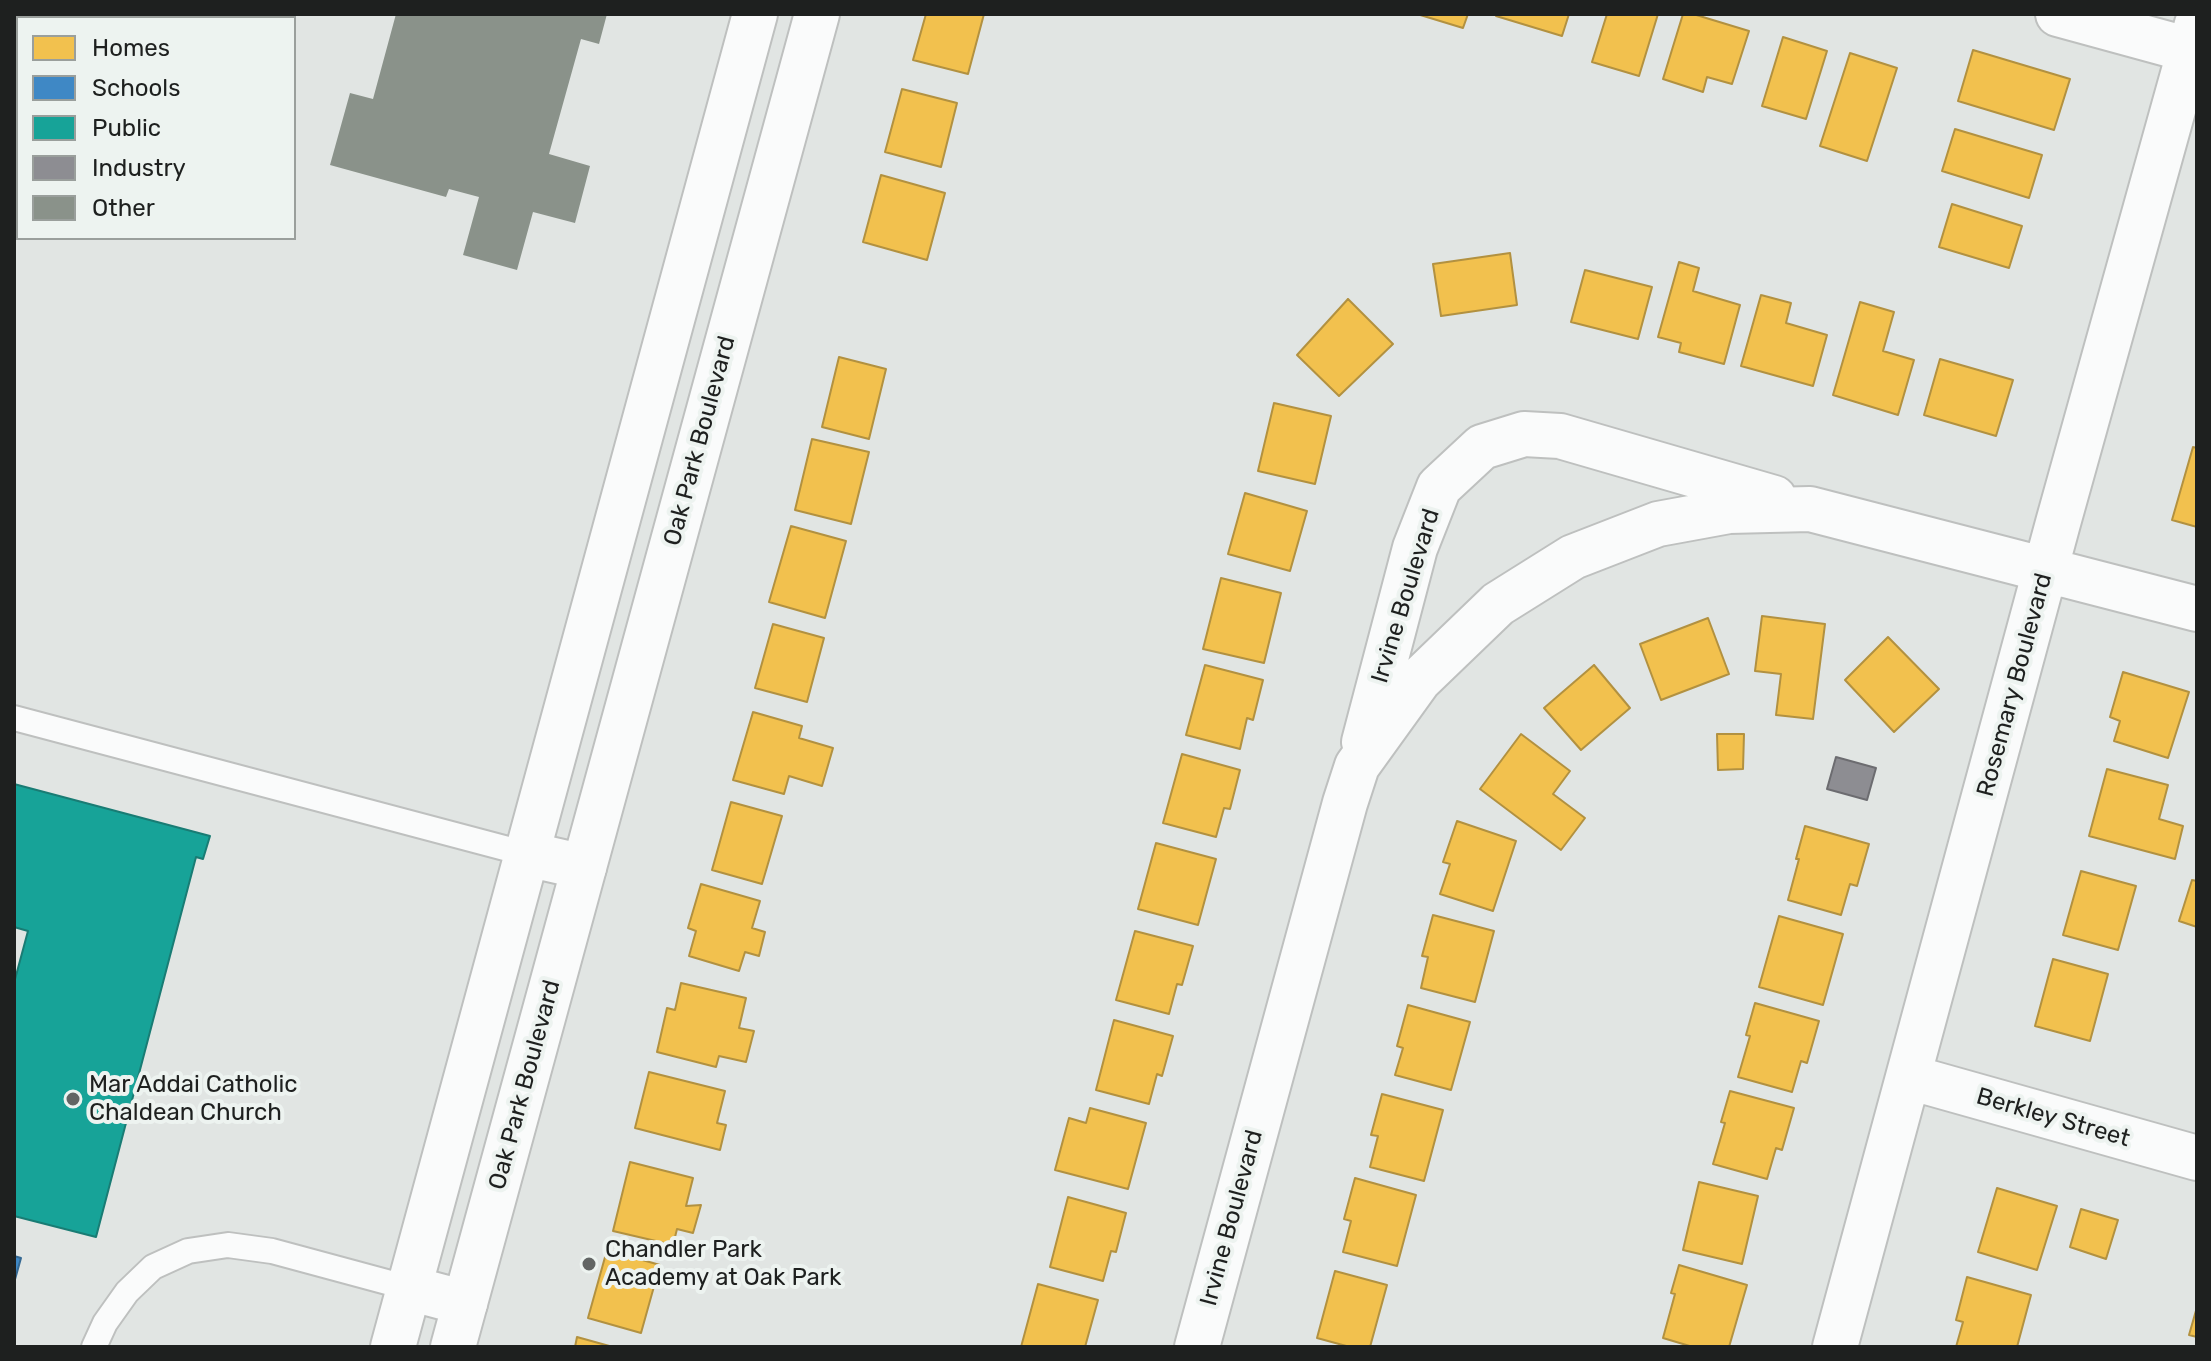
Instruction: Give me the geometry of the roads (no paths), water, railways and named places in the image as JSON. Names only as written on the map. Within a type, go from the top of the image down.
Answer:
[{"type":"street","points":[[393,1347],[755,14]]},
{"type":"street","name":"Oak Park Boulevard","points":[[453,1347],[817,14]]},
{"type":"street","points":[[2058,14],[2195,42]]},
{"type":"street","name":"Rosemary Boulevard","points":[[1835,1347],[2046,569],[2195,42]]},
{"type":"street","name":"Irvine Boulevard","points":[[1197,1347],[1420,536],[1439,487],[1482,447],[1524,434],[1560,436],[1810,509],[2197,609]]},
{"type":"street","name":"Irvine Boulevard","points":[[1357,766],[1419,680],[1475,625],[1498,604],[1573,557],[1658,524],[1729,511],[1810,509]]},
{"type":"street","points":[[527,854],[584,867]]},
{"type":"street","name":"Berkley Street","points":[[1909,1077],[2197,1158]]},
{"type":"street","points":[[409,1288],[465,1303]]},
{"type":"lane","points":[[14,718],[527,854]]},
{"type":"lane","points":[[94,1347],[105,1323],[127,1292],[153,1267],[188,1251],[228,1245],[272,1251],[409,1288]]},
{"type":"place","name":"Mar Addai Catholic Chaldean Church","points":[[73,1099]]},
{"type":"place","name":"Chandler Park Academy at Oak Park","points":[[589,1264]]}]
